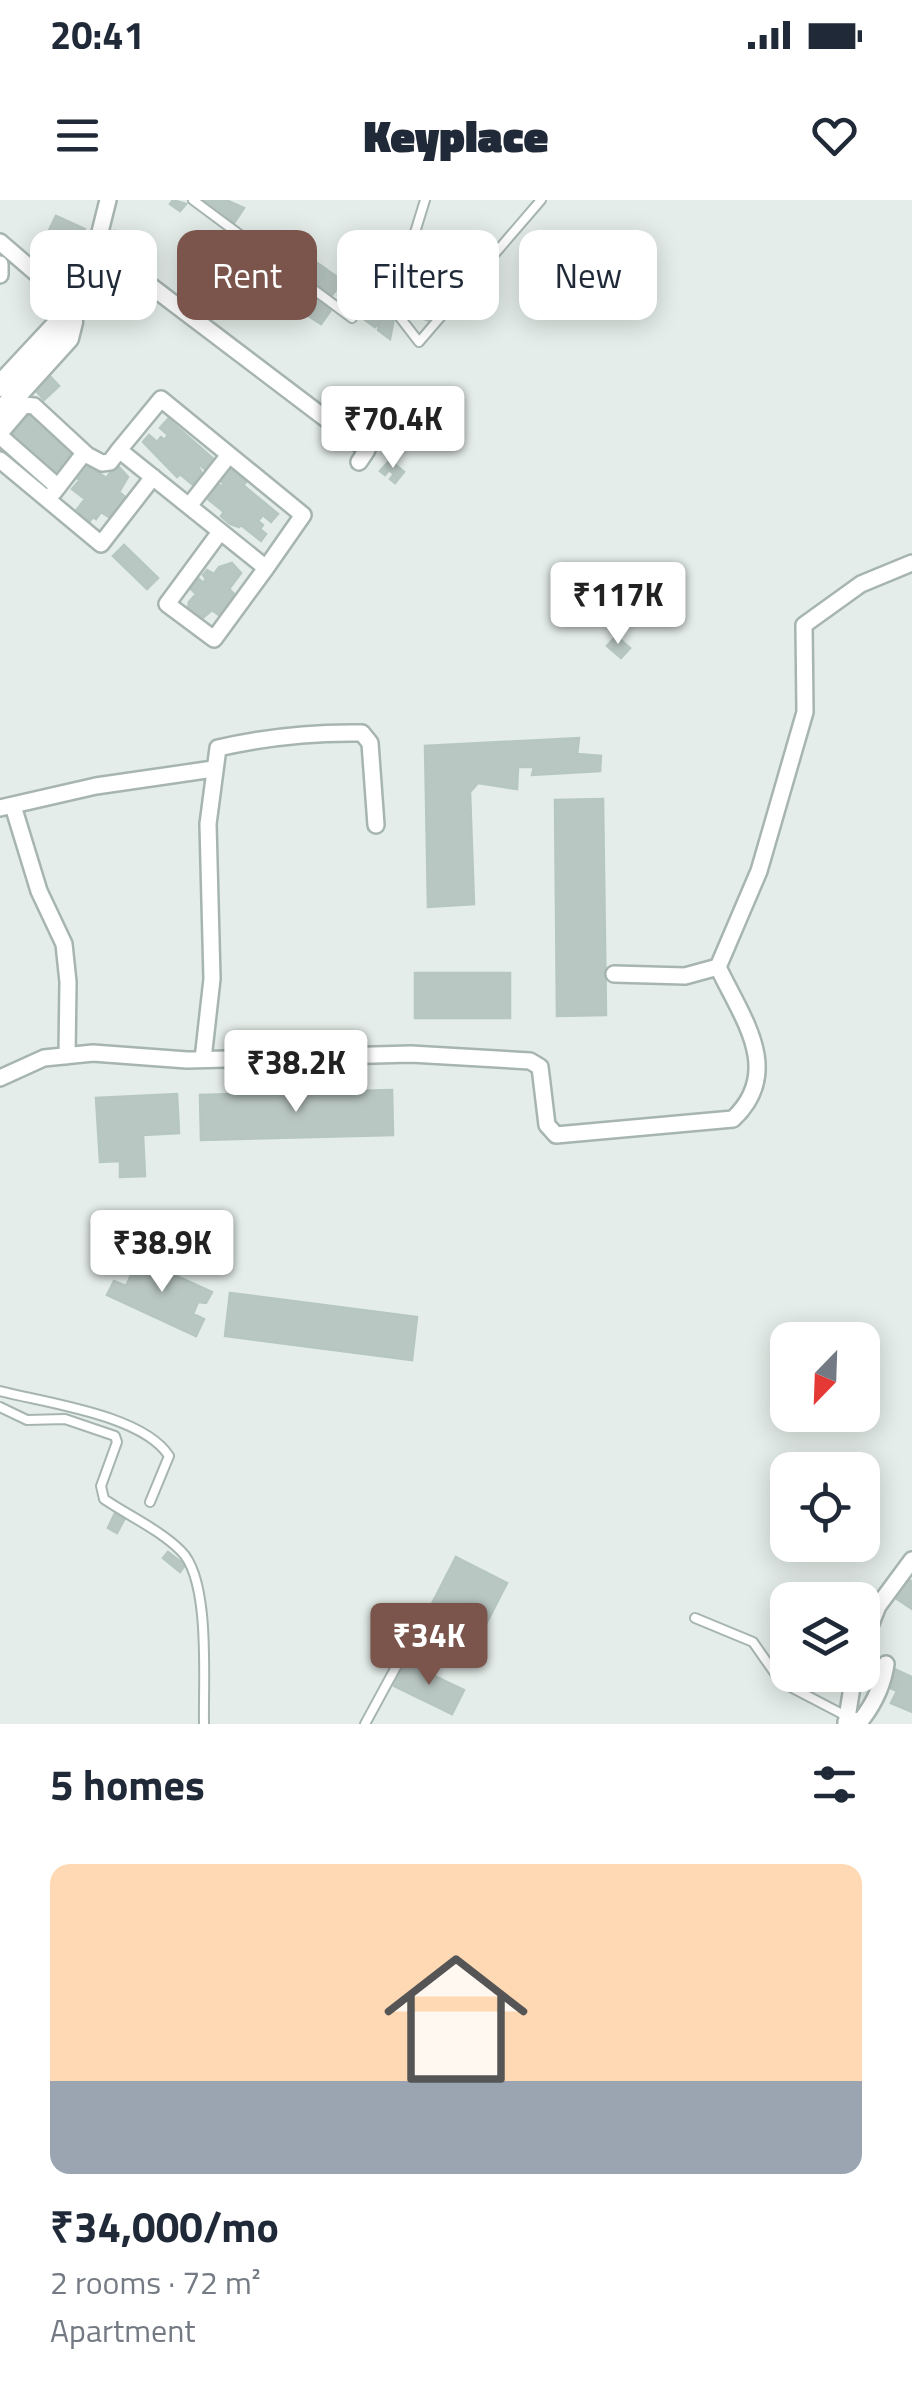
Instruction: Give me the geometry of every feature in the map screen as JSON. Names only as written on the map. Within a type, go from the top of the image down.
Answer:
[{"type":"street","points":[[101,230],[108,200]]},
{"type":"street","points":[[0,242],[30,272]]},
{"type":"street","points":[[0,264],[0,275]]},
{"type":"street","points":[[157,292],[367,450],[359,462]]},
{"type":"street","points":[[0,386],[54,328],[68,320]]},
{"type":"street","points":[[0,414],[68,338],[74,320]]},
{"type":"street","points":[[153,477],[101,544],[1,437],[1,432],[24,404],[34,406],[87,455],[102,463],[110,462],[160,399],[303,515],[214,639],[167,604],[220,532]]},
{"type":"street","points":[[119,450],[266,568]]},
{"type":"street","points":[[53,493],[81,457],[87,455]]},
{"type":"street","points":[[189,506],[229,455]]},
{"type":"street","points":[[0,460],[53,493]]},
{"type":"street","points":[[0,1078],[44,1058],[94,1053],[202,1059],[410,1054],[530,1062],[540,1067],[547,1125],[556,1135],[733,1119],[746,1108],[758,1084],[757,1050],[718,967],[758,871],[805,712],[804,625],[862,584],[912,563]]},
{"type":"street","points":[[202,1059],[212,979],[208,874],[213,769],[218,748],[318,732],[362,734],[370,743],[376,824]]},
{"type":"street","points":[[66,1056],[68,982],[64,944],[6,807],[96,786],[213,769]]},
{"type":"street","points":[[614,974],[686,976],[718,967]]},
{"type":"street","points":[[880,1603],[912,1560]]},
{"type":"street","points":[[851,1692],[846,1721],[862,1720],[884,1680],[886,1664]]},
{"type":"lane","points":[[193,200],[337,307]]},
{"type":"lane","points":[[424,200],[392,307],[419,342],[541,200]]},
{"type":"lane","points":[[0,1391],[124,1423],[162,1445],[169,1456],[150,1502]]},
{"type":"lane","points":[[0,1407],[27,1420],[65,1419],[115,1436],[117,1442],[101,1486],[104,1500],[174,1544],[189,1560],[195,1574],[203,1624],[204,1724]]},
{"type":"lane","points":[[695,1618],[752,1642],[781,1682],[846,1721]]},
{"type":"lane","points":[[366,1724],[415,1632]]},
{"type":"building","points":[[173,200],[186,204],[180,211],[170,204]]},
{"type":"building","points":[[201,200],[225,200],[216,211]]},
{"type":"building","points":[[226,200],[244,208],[234,223],[218,212]]},
{"type":"building","points":[[56,216],[85,229],[84,230],[49,230]]},
{"type":"building","points":[[317,263],[326,269],[317,281]]},
{"type":"building","points":[[327,270],[337,277],[337,289],[332,295],[317,285]]},
{"type":"building","points":[[321,302],[331,310],[321,324],[315,320]]},
{"type":"building","points":[[365,320],[394,320],[390,339],[378,330],[380,322],[375,327]]},
{"type":"building","points":[[46,372],[59,386],[44,400],[31,385]]},
{"type":"building","points":[[32,411],[74,449],[60,475],[56,472],[50,478],[6,439],[10,434],[6,430],[12,423],[16,427],[23,414],[27,417]]},
{"type":"building","points":[[168,419],[217,462],[208,472],[198,467],[207,481],[199,490],[180,474],[177,477],[143,442],[149,435],[157,442],[161,437],[164,440],[168,435],[160,428]]},
{"type":"building","points":[[390,460],[404,472],[395,483],[389,470],[385,475],[380,471]]},
{"type":"building","points":[[89,465],[106,478],[117,465],[128,477],[119,492],[125,497],[109,517],[101,512],[96,519],[82,524],[72,516],[85,499],[72,489],[78,482],[84,483],[78,479]]},
{"type":"building","points":[[231,468],[247,481],[243,485],[278,514],[271,522],[263,515],[258,521],[266,534],[261,541],[241,525],[230,524],[221,516],[224,512],[203,495],[214,483],[227,488],[220,480]]},
{"type":"building","points":[[124,545],[158,578],[147,589],[113,556]]},
{"type":"building","points":[[232,563],[241,573],[229,589],[240,600],[223,618],[212,610],[198,622],[187,616],[189,602],[196,594],[190,588],[198,578],[203,583],[207,570],[214,574],[219,567]]},
{"type":"building","points":[[616,636],[630,648],[621,658],[607,646]]},
{"type":"building","points":[[579,738],[577,754],[601,756],[600,771],[532,775],[534,767],[518,767],[517,789],[478,783],[470,792],[474,904],[428,907],[425,746]]},
{"type":"building","points":[[603,799],[606,1015],[557,1016],[555,800]]},
{"type":"building","points":[[415,973],[510,973],[510,1018],[415,1018]]},
{"type":"building","points":[[392,1090],[393,1135],[201,1140],[200,1095]]},
{"type":"building","points":[[177,1094],[179,1133],[143,1135],[145,1176],[120,1177],[120,1161],[100,1162],[96,1098]]},
{"type":"building","points":[[128,1254],[212,1292],[206,1303],[198,1302],[193,1314],[204,1319],[196,1336],[107,1295],[114,1281],[126,1286],[134,1269],[124,1264]]},
{"type":"building","points":[[230,1293],[417,1317],[412,1360],[225,1336]]},
{"type":"building","points":[[115,1513],[125,1518],[117,1533],[108,1528]]},
{"type":"building","points":[[168,1552],[185,1565],[180,1572],[163,1558]]},
{"type":"building","points":[[456,1557],[507,1583],[471,1653],[420,1627]]},
{"type":"building","points":[[907,1578],[912,1582],[912,1609],[894,1597]]},
{"type":"building","points":[[405,1662],[464,1690],[452,1714],[394,1686]]},
{"type":"building","points":[[892,1668],[912,1677],[912,1712],[891,1703],[897,1691],[884,1685]]}]
